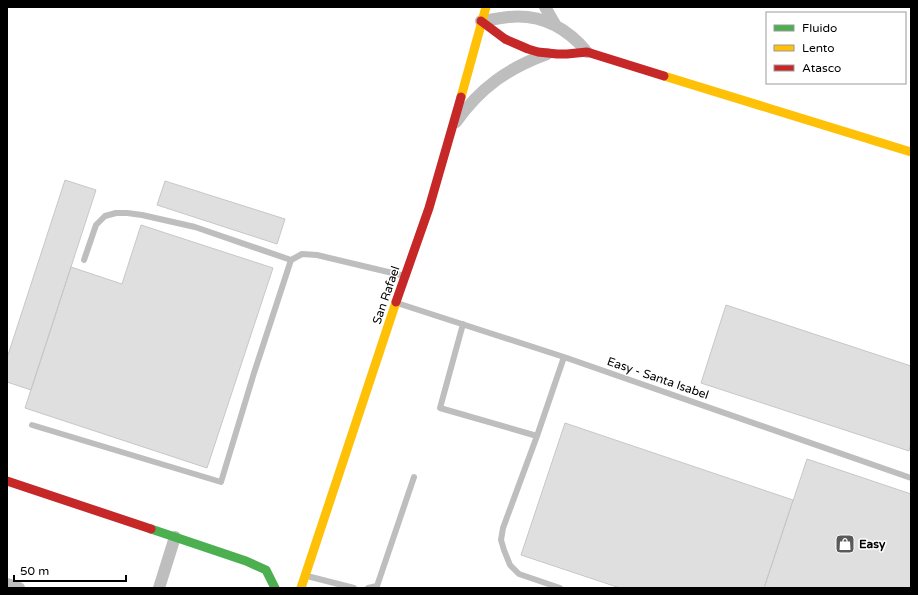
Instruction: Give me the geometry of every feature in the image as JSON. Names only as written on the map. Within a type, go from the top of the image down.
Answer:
[{"type":"street","name":"San Rafael","points":[[301,588],[429,208],[486,7]]},
{"type":"street","points":[[545,7],[556,26]]},
{"type":"street","points":[[481,21],[508,17],[537,19],[556,26],[568,33],[587,52]]},
{"type":"street","points":[[481,21],[509,41],[522,48],[535,52],[561,55],[574,55],[587,52],[911,152]]},
{"type":"street","points":[[450,131],[475,98],[488,86],[517,67],[548,54]]},
{"type":"street","points":[[7,481],[246,561],[266,570],[275,588]]},
{"type":"street","points":[[159,588],[175,537]]},
{"type":"street","points":[[7,584],[19,588]]},
{"type":"lane","points":[[84,260],[96,225],[100,220],[105,216],[116,213],[127,213],[195,227],[291,260]]},
{"type":"lane","points":[[32,426],[221,482],[291,260],[302,254],[317,255],[406,276]]},
{"type":"lane","name":"Easy - Santa Isabel","points":[[396,303],[564,357],[911,478]]},
{"type":"lane","points":[[463,324],[440,408],[537,436]]},
{"type":"lane","points":[[560,588],[519,574],[510,565],[501,540],[503,528],[564,357]]},
{"type":"lane","points":[[368,588],[377,586],[414,477]]},
{"type":"lane","points":[[306,576],[354,588]]},
{"type":"building","points":[[65,180],[96,190],[31,390],[7,382],[7,358]]},
{"type":"building","points":[[165,181],[285,219],[277,244],[157,205]]},
{"type":"building","points":[[141,225],[273,268],[207,468],[25,408],[71,267],[122,284]]},
{"type":"building","points":[[726,305],[911,366],[911,443],[909,451],[701,383]]},
{"type":"building","points":[[565,423],[793,500],[764,588],[620,588],[521,555]]},
{"type":"building","name":"Easy","points":[[807,459],[911,494],[911,588],[764,588]]},
{"type":"traffic: fast","points":[[151,529],[246,561],[266,570],[275,588]]},
{"type":"traffic: slow","points":[[461,97],[486,7]]},
{"type":"traffic: slow","points":[[664,76],[911,152]]},
{"type":"traffic: slow","points":[[301,588],[396,302]]},
{"type":"traffic: jam","points":[[481,21],[505,39],[528,49],[538,52],[557,54],[587,52],[664,76]]},
{"type":"traffic: jam","points":[[396,302],[429,208],[461,97]]},
{"type":"traffic: jam","points":[[7,481],[151,529]]},
{"type":"place","name":"Easy","points":[[845,544]]}]
